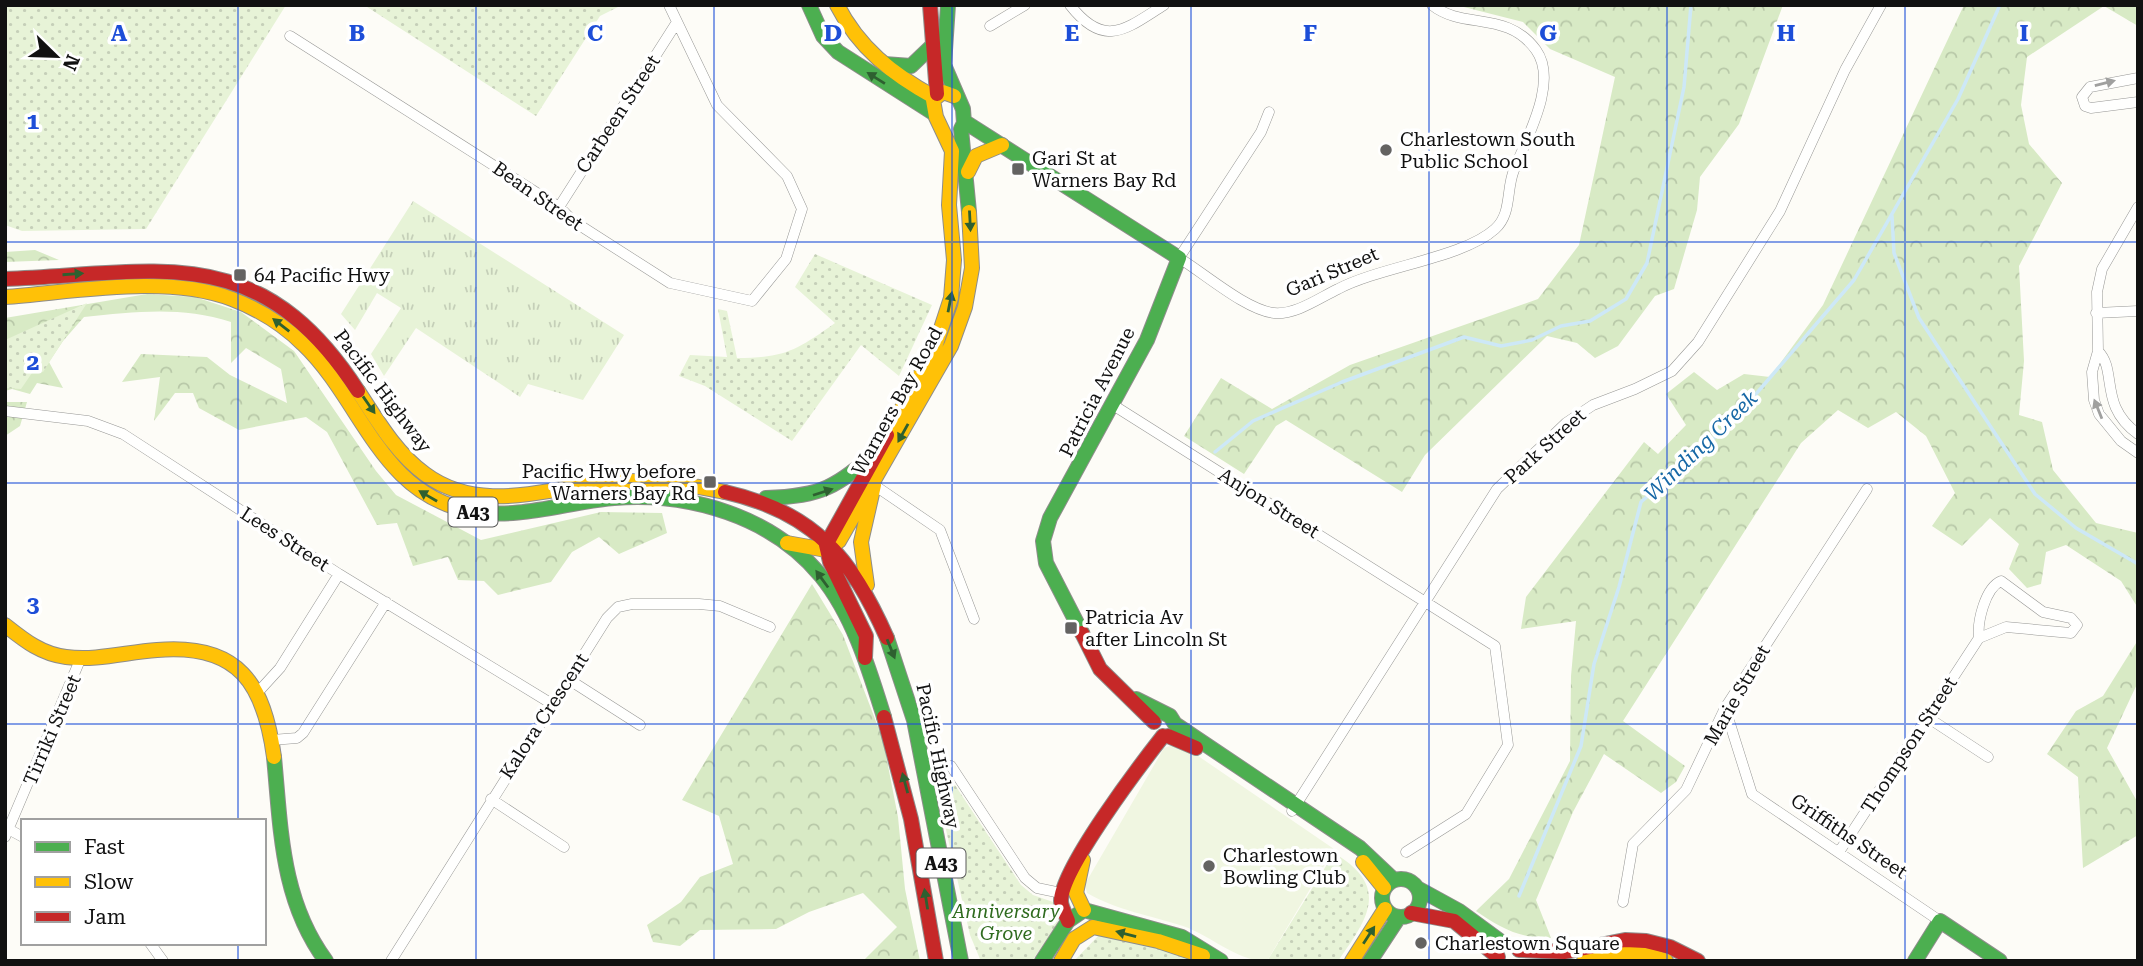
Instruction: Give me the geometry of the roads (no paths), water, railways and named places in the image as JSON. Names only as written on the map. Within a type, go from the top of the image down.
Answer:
[{"type":"main road","points":[[809,5],[823,36],[838,52],[938,120],[950,132],[963,126]]},
{"type":"main road","points":[[837,5],[848,29],[883,64],[936,95],[954,96]]},
{"type":"main road","name":"Warners Bay Road","points":[[829,546],[934,350],[951,298],[954,260],[949,205],[953,160],[938,120],[930,5]]},
{"type":"main road","name":"Warners Bay Road","points":[[829,546],[874,485],[951,346],[965,307],[972,268],[964,112],[954,96],[945,69],[948,5]]},
{"type":"main road","points":[[883,64],[911,65],[933,45]]},
{"type":"main road","name":"Gari Street","points":[[963,126],[1002,145],[1179,258]]},
{"type":"main road","points":[[967,175],[976,156],[1002,145]]},
{"type":"main road","name":"Patricia Avenue","points":[[1179,258],[1147,340],[1044,530],[1043,550],[1051,574],[1100,668],[1120,690],[1163,727],[1294,807],[1389,884],[1406,880],[1459,911],[1508,954]]},
{"type":"main road","name":"Pacific Highway","points":[[5,279],[158,268],[207,273],[250,286],[285,305],[329,348],[397,446],[420,470],[450,488],[486,495],[517,496],[593,483],[629,481],[755,498],[797,516],[829,546],[869,597],[896,662],[914,719],[961,961]]},
{"type":"main road","name":"Pacific Highway","points":[[5,297],[136,286],[192,287],[219,294],[270,317],[299,339],[327,370],[376,446],[404,480],[435,501],[464,511],[493,514],[519,513],[572,502],[638,497],[682,501],[749,522],[786,543],[822,577],[844,613],[890,729],[909,801],[936,961]]},
{"type":"main road","points":[[755,498],[808,497],[829,491],[843,483],[878,451]]},
{"type":"main road","points":[[869,597],[861,542],[874,485]]},
{"type":"main road","points":[[786,543],[829,546],[866,636],[865,661]]},
{"type":"main road","points":[[5,625],[42,654],[80,660],[155,649],[188,649],[208,654],[237,669],[259,691],[272,740],[291,898],[309,937],[326,961]]},
{"type":"main road","points":[[1068,921],[1061,892],[1089,842],[1163,727]]},
{"type":"main road","points":[[1089,842],[1076,887],[1084,910],[1182,937],[1221,961]]},
{"type":"main road","points":[[1385,909],[1382,900],[1389,884]]},
{"type":"main road","points":[[1370,961],[1405,915],[1419,902],[1417,888]]},
{"type":"main road","points":[[1385,909],[1405,915],[1454,921],[1508,954],[1551,956],[1619,940],[1641,940],[1675,948],[1698,961]]},
{"type":"main road","points":[[1352,961],[1385,909]]},
{"type":"main road","points":[[1042,961],[1068,921],[1084,910]]},
{"type":"main road","points":[[1915,961],[1940,921]]},
{"type":"main road","name":"Griffiths Street","points":[[1940,921],[2000,961]]},
{"type":"main road","points":[[953,922],[975,961]]},
{"type":"main road","points":[[1061,961],[1081,932],[1100,927],[1158,941],[1214,961]]},
{"type":"main road","points":[[1584,961],[1636,951],[1667,961]]},
{"type":"street","points":[[669,5],[677,22]]},
{"type":"street","points":[[990,26],[1025,5]]},
{"type":"street","points":[[1070,5],[1086,22],[1117,31],[1144,20],[1164,5]]},
{"type":"street","name":"Gari Street","points":[[1179,258],[1252,305],[1278,313],[1298,309],[1371,274],[1469,245],[1496,228],[1507,207],[1514,171],[1532,130],[1543,85],[1543,65],[1526,39],[1508,27],[1445,13],[1432,5]]},
{"type":"street","name":"Park Street","points":[[1294,807],[1497,489],[1566,423],[1593,405],[1672,371],[1698,342],[1780,211],[1845,70],[1881,5]]},
{"type":"street","name":"Carbeen Street","points":[[559,206],[677,22]]},
{"type":"street","name":"Bean Street","points":[[290,36],[559,206],[573,221],[670,283],[752,301],[786,259],[802,209],[787,176],[717,105],[677,22]]},
{"type":"street","points":[[2138,78],[2090,87],[2082,97],[2085,106],[2091,108],[2138,102]]},
{"type":"street","name":"Patricia Avenue","points":[[1179,258],[1261,132],[1269,113]]},
{"type":"street","points":[[2138,207],[2102,269],[2096,313],[2098,351],[2092,372],[2094,400],[2099,414],[2121,441],[2138,453]]},
{"type":"street","points":[[2096,313],[2138,311]]},
{"type":"street","points":[[2098,351],[2105,357],[2114,407],[2122,420],[2138,433]]},
{"type":"street","name":"Anjon Street","points":[[1113,405],[1495,646],[1508,745],[1465,814],[1406,852]]},
{"type":"street","name":"Lees Street","points":[[5,411],[88,421],[123,434],[339,574],[552,704]]},
{"type":"street","points":[[874,485],[940,530],[974,619]]},
{"type":"street","name":"Marie Street","points":[[1623,902],[1633,844],[1686,790],[1725,708],[1867,489]]},
{"type":"street","points":[[259,691],[280,668],[339,574]]},
{"type":"street","name":"Thompson Street","points":[[1839,852],[1979,638],[2006,627],[2071,634],[2077,625],[2071,618],[2043,612],[2001,581],[1989,593],[1978,629],[1979,638]]},
{"type":"street","points":[[272,740],[297,738],[303,733],[386,603]]},
{"type":"street","name":"Kalora Crescent","points":[[391,961],[607,618],[618,607],[632,604],[720,606],[770,627]]},
{"type":"street","name":"Tirriki Street","points":[[8,834],[80,660]]},
{"type":"street","points":[[568,679],[640,726]]},
{"type":"street","name":"Griffiths Street","points":[[1725,708],[1752,794],[1940,921]]},
{"type":"street","points":[[1927,716],[1988,757]]},
{"type":"street","points":[[951,766],[1025,878],[1037,888],[1061,892]]},
{"type":"street","points":[[491,799],[564,847]]},
{"type":"street","points":[[151,945],[163,961]]},
{"type":"waterway","points":[[1215,452],[1253,421],[1342,382],[1464,337],[1501,346],[1532,340],[1561,326],[1590,321],[1626,299],[1647,263],[1684,87],[1691,5]]},
{"type":"waterway","name":"Winding Creek","points":[[1519,896],[1581,746],[1594,664],[1619,587],[1641,502],[1731,423],[1854,280],[1958,99],[2000,5]]},
{"type":"waterway","points":[[1892,216],[1894,253],[1919,318],[2035,494],[2076,528],[2138,564]]},
{"type":"place","name":"Charlestown South Public School","points":[[1386,150]]},
{"type":"place","name":"Gari St at Warners Bay Rd","points":[[1018,169]]},
{"type":"place","name":"64 Pacific Hwy","points":[[240,275]]},
{"type":"place","name":"Pacific Hwy before Warners Bay Rd","points":[[710,482]]},
{"type":"place","name":"Patricia Av after Lincoln St","points":[[1071,628]]},
{"type":"place","name":"Charlestown Bowling Club","points":[[1209,866]]},
{"type":"place","name":"Charlestown Square","points":[[1421,943]]},
{"type":"park label","name":"Anniversary Grove","points":[[1006,922]]}]
